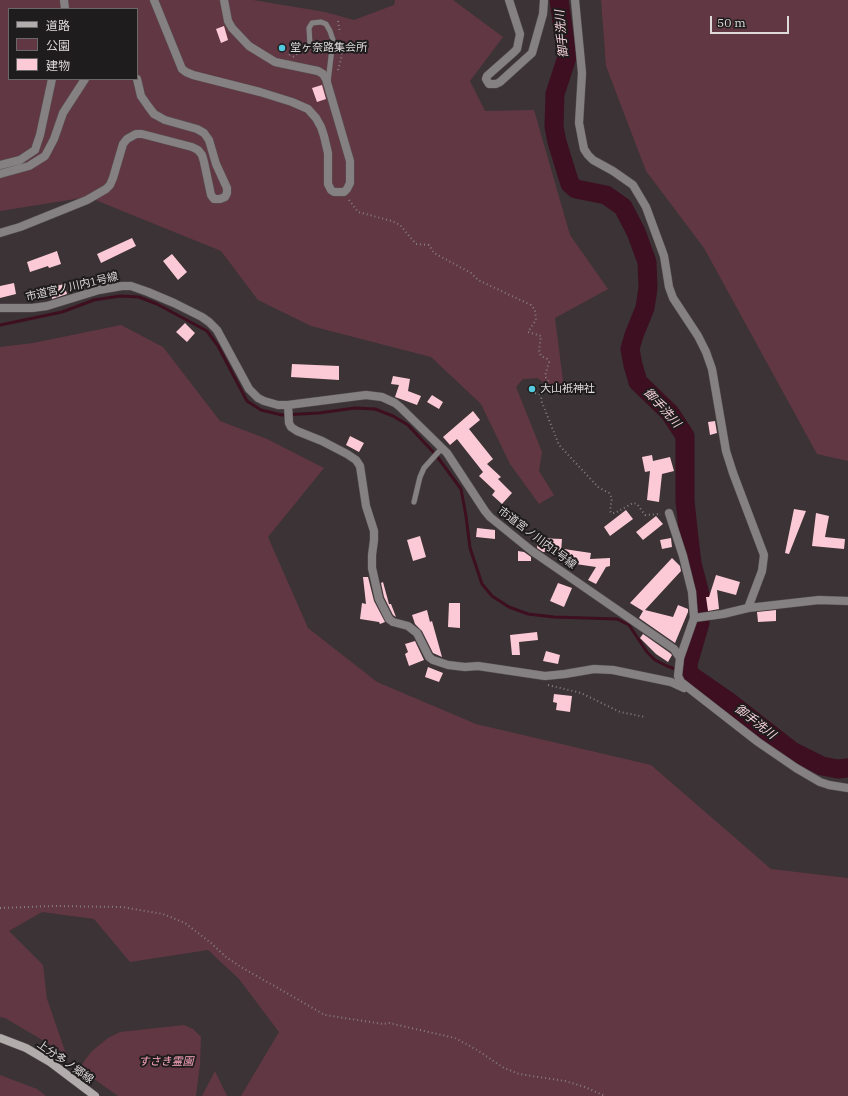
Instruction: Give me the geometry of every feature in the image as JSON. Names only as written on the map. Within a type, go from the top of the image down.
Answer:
[{"type":"main road","name":"上分多ノ郷線","points":[[0,1038],[26,1048],[50,1062],[95,1096]]},
{"type":"street","points":[[154,0],[182,68],[186,72],[260,92],[292,102],[308,109],[322,127],[328,153],[328,184],[334,192],[344,192],[348,189],[350,183],[350,161],[333,107],[328,83],[323,74],[275,62],[249,46],[232,28],[228,21],[224,0]]},
{"type":"street","points":[[509,0],[520,34],[517,49],[487,76],[486,79],[489,84],[496,84],[500,82],[532,53],[543,14],[544,0]]},
{"type":"street","points":[[575,0],[582,72],[579,123],[584,149],[593,160],[613,171],[633,185],[641,196],[664,256],[669,287],[673,298],[698,336],[706,352],[712,369],[726,451],[764,555],[762,571],[748,608]]},
{"type":"street","points":[[0,165],[20,160],[35,150],[40,135],[52,80]]},
{"type":"street","points":[[0,174],[29,166],[45,156],[54,139],[63,113],[84,80]]},
{"type":"street","points":[[0,233],[20,227],[100,194],[110,186],[123,144],[127,138],[136,134],[192,147],[198,150],[202,155],[211,195],[214,199],[220,200],[225,197],[227,188],[216,164],[210,140],[204,133],[197,129],[164,120],[154,114],[141,96],[137,80]]},
{"type":"street","name":"市道宮ノ川内1号線","points":[[0,308],[32,308],[47,306],[98,290],[131,286],[188,310],[209,322],[217,330],[245,383],[253,394],[269,403],[288,407],[357,395],[382,397],[400,407],[452,461],[490,517],[532,551],[674,649],[679,660]]},
{"type":"street","points":[[288,407],[291,427],[296,431],[338,448],[356,460],[360,466],[366,506],[374,531],[372,568],[379,599],[389,619],[393,622],[408,626],[418,632],[429,657],[433,660],[448,665],[465,667],[478,666],[545,676],[594,669],[613,670],[675,683],[702,698]]},
{"type":"street","points":[[669,513],[683,556],[699,617],[679,660],[678,678],[681,682],[758,742],[796,768],[820,782],[848,788]]},
{"type":"street","points":[[699,617],[724,614],[748,608],[819,600],[848,601]]},
{"type":"lane","points":[[310,45],[309,28],[312,23],[316,21],[326,24],[330,30],[333,40],[328,83]]},
{"type":"lane","points":[[414,502],[420,477],[431,460],[441,450]]},
{"type":"path","points":[[287,60],[310,45]]},
{"type":"path","points":[[288,56],[298,50],[301,51]]},
{"type":"path","points":[[344,192],[350,203],[358,212],[392,221],[400,225],[416,244],[429,245],[434,253],[471,273],[478,280],[531,304],[535,310],[536,320],[528,332],[541,336],[539,350],[541,356],[548,359],[549,362],[544,376],[549,382],[542,392],[541,400],[559,445],[598,487],[609,493],[612,498],[611,514],[633,504],[637,504],[645,514],[669,513]]},
{"type":"path","points":[[535,393],[542,395]]},
{"type":"path","points":[[542,684],[581,692],[620,712],[645,717]]},
{"type":"path","points":[[0,908],[53,906],[122,907],[163,914],[185,923],[211,943],[226,957],[241,967],[325,1015],[383,1024],[389,1023],[455,1038],[478,1050],[504,1068],[520,1074],[565,1081],[585,1087],[605,1096]]},
{"type":"green space","points":[[0,0],[253,0],[325,12],[354,20],[394,5],[395,0],[453,0],[503,37],[470,81],[485,111],[534,110],[570,235],[608,289],[555,318],[565,396],[537,378],[523,379],[516,387],[542,452],[539,471],[554,495],[539,504],[510,464],[481,404],[431,357],[311,326],[258,300],[221,251],[88,197],[0,211]]},
{"type":"green space","points":[[601,0],[848,0],[848,461],[817,454],[704,248],[646,171],[606,66]]},
{"type":"green space","points":[[121,325],[163,347],[220,421],[267,439],[324,468],[268,537],[308,628],[377,682],[476,724],[651,765],[771,869],[848,878],[848,1096],[241,1096],[279,1032],[239,979],[208,950],[130,962],[94,919],[42,912],[9,931],[43,965],[47,999],[66,1054],[5,1018],[0,1017],[0,347],[33,343]]},
{"type":"green space","name":"すさき霊園","points":[[184,1025],[193,1029],[201,1037],[200,1064],[196,1096],[118,1096],[80,1069],[92,1051],[108,1038],[120,1032]]},
{"type":"green space","points":[[215,1071],[227,1096],[202,1096]]},
{"type":"green space","points":[[0,1075],[37,1089],[46,1096],[0,1096]]},
{"type":"building","points":[[224,26],[228,40],[221,43],[216,29]]},
{"type":"building","points":[[322,85],[326,99],[317,102],[312,88]]},
{"type":"building","points":[[132,238],[136,246],[101,263],[97,254]]},
{"type":"building","points":[[57,251],[61,264],[49,268],[48,266],[30,272],[27,262]]},
{"type":"building","points":[[172,254],[187,272],[178,280],[163,261]]},
{"type":"building","points":[[14,283],[16,294],[0,298],[0,286]]},
{"type":"building","points":[[64,284],[67,294],[52,299],[49,288]]},
{"type":"building","points":[[185,323],[195,333],[187,342],[176,332]]},
{"type":"building","points":[[292,364],[339,366],[339,380],[291,377]]},
{"type":"building","points":[[393,376],[410,379],[408,391],[421,396],[417,405],[395,397],[399,385],[391,384]]},
{"type":"building","points":[[432,395],[443,402],[439,409],[427,402]]},
{"type":"building","points":[[473,411],[480,420],[469,429],[493,459],[487,464],[501,477],[498,479],[512,493],[502,504],[492,495],[495,491],[479,476],[483,472],[457,439],[450,445],[443,437]]},
{"type":"building","points":[[715,421],[717,433],[710,435],[708,422]]},
{"type":"building","points":[[350,436],[364,443],[359,452],[346,445]]},
{"type":"building","points":[[652,455],[653,461],[670,457],[674,471],[662,474],[659,502],[647,500],[650,471],[645,472],[642,457]]},
{"type":"building","points":[[794,509],[806,511],[789,554],[785,553]]},
{"type":"building","points":[[626,510],[633,519],[610,536],[604,527]]},
{"type":"building","points":[[816,513],[829,516],[825,537],[845,539],[844,549],[812,546]]},
{"type":"building","points":[[656,516],[663,524],[643,540],[636,532]]},
{"type":"building","points":[[477,528],[495,530],[495,539],[476,537]]},
{"type":"building","points":[[420,536],[426,557],[413,561],[407,540]]},
{"type":"building","points":[[538,538],[562,539],[561,552],[543,552],[537,548]]},
{"type":"building","points":[[671,538],[672,547],[662,549],[660,540]]},
{"type":"building","points":[[564,549],[591,553],[590,559],[610,558],[610,566],[606,567],[596,584],[588,580],[596,567],[562,562]]},
{"type":"building","points":[[518,551],[524,552],[531,557],[531,561],[518,561]]},
{"type":"building","points":[[672,558],[680,566],[681,571],[645,610],[673,617],[678,605],[688,609],[675,643],[639,618],[643,611],[630,603]]},
{"type":"building","points":[[716,575],[740,582],[736,595],[717,590],[719,609],[708,611],[706,597],[709,597]]},
{"type":"building","points":[[363,577],[368,577],[374,601],[385,622],[380,624],[379,622],[360,619],[362,603],[366,604]]},
{"type":"building","points":[[383,582],[389,604],[391,604],[396,617],[393,615],[384,597],[381,583]]},
{"type":"building","points":[[558,583],[572,588],[564,607],[550,601]]},
{"type":"building","points":[[449,603],[460,603],[460,628],[448,627]]},
{"type":"building","points":[[427,610],[430,622],[432,621],[442,657],[433,653],[422,631],[415,624],[412,615]]},
{"type":"building","points":[[776,610],[776,621],[758,622],[757,612]]},
{"type":"building","points":[[537,632],[538,640],[519,642],[520,655],[512,655],[510,635]]},
{"type":"building","points":[[643,634],[672,655],[668,662],[656,654],[640,638]]},
{"type":"building","points":[[415,641],[424,660],[409,666],[405,654],[408,652],[405,644]]},
{"type":"building","points":[[546,651],[560,655],[558,664],[543,661]]},
{"type":"building","points":[[428,667],[443,673],[439,682],[425,677]]},
{"type":"building","points":[[554,694],[572,696],[570,712],[556,710],[557,703],[553,702]]},
{"type":"waterway","name":"御手洗川","points":[[559,0],[567,57],[555,94],[554,127],[557,142],[570,184],[576,189],[606,195],[623,207],[636,232],[647,262],[648,288],[645,308],[630,349],[633,365],[638,382],[670,413],[685,436],[685,501],[692,563],[701,598],[700,623],[688,664],[689,674],[728,701],[792,751],[822,766],[838,769],[848,768]]},
{"type":"waterway","points":[[0,325],[62,312],[94,300],[120,296],[139,297],[157,304],[207,331],[218,346],[247,401],[261,410],[282,415],[319,413],[355,408],[375,409],[393,416],[408,425],[436,455],[461,489],[470,548],[482,584],[492,596],[509,607],[528,614],[554,617],[617,619],[629,625],[647,652],[655,660],[689,674]]},
{"type":"place","name":"堂ヶ奈路集会所","points":[[282,48]]},
{"type":"place","name":"大山衹神社","points":[[532,389]]}]
